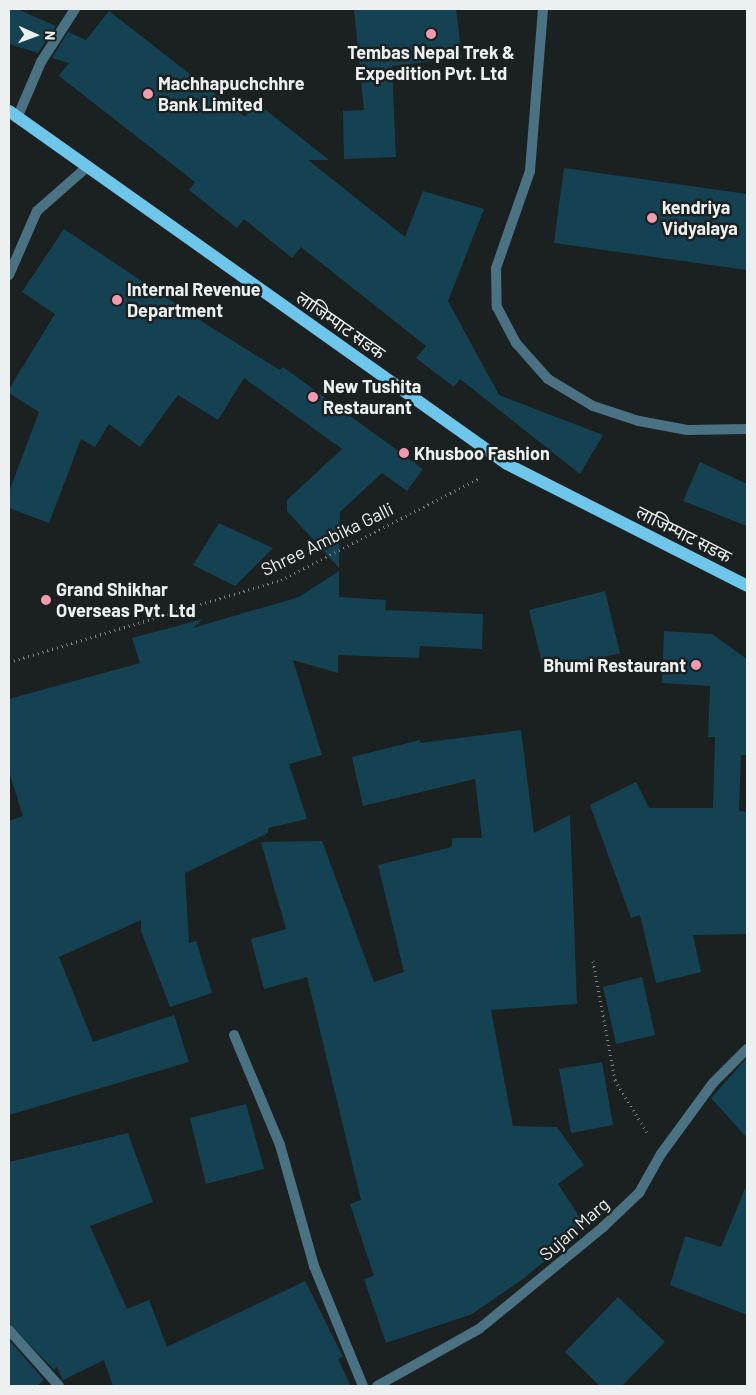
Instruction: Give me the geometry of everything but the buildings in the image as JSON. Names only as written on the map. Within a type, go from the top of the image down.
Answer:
[{"type":"main road","name":"लाजिम्पाट सडक","points":[[13,114],[507,464],[747,586]]},
{"type":"street","points":[[13,114],[41,62],[75,9]]},
{"type":"street","points":[[543,9],[530,171],[496,268],[498,307],[516,342],[548,379],[593,406],[639,421],[687,430],[747,429]]},
{"type":"street","points":[[9,275],[37,211],[87,167]]},
{"type":"street","points":[[234,1035],[280,1145],[314,1266],[363,1386]]},
{"type":"street","name":"Sujan Marg","points":[[378,1386],[479,1328],[578,1250],[639,1193],[661,1154],[713,1083],[747,1049]]},
{"type":"street","points":[[9,1330],[59,1386]]},
{"type":"path","name":"Shree Ambika Galli","points":[[9,662],[281,580],[507,464]]},
{"type":"path","points":[[593,961],[615,1080],[661,1154]]},
{"type":"place","name":"Tembas Nepal Trek & Expedition Pvt. Ltd","points":[[431,34]]},
{"type":"place","name":"Machhapuchchhre Bank Limited","points":[[148,94]]},
{"type":"place","name":"kendriya Vidyalaya","points":[[652,218]]},
{"type":"place","name":"Internal Revenue Department","points":[[117,300]]},
{"type":"place","name":"New Tushita Restaurant","points":[[313,397]]},
{"type":"place","name":"Khusboo Fashion","points":[[404,453]]},
{"type":"place","name":"Grand Shikhar Overseas Pvt. Ltd","points":[[46,600]]},
{"type":"place","name":"Bhumi Restaurant","points":[[696,665]]}]
